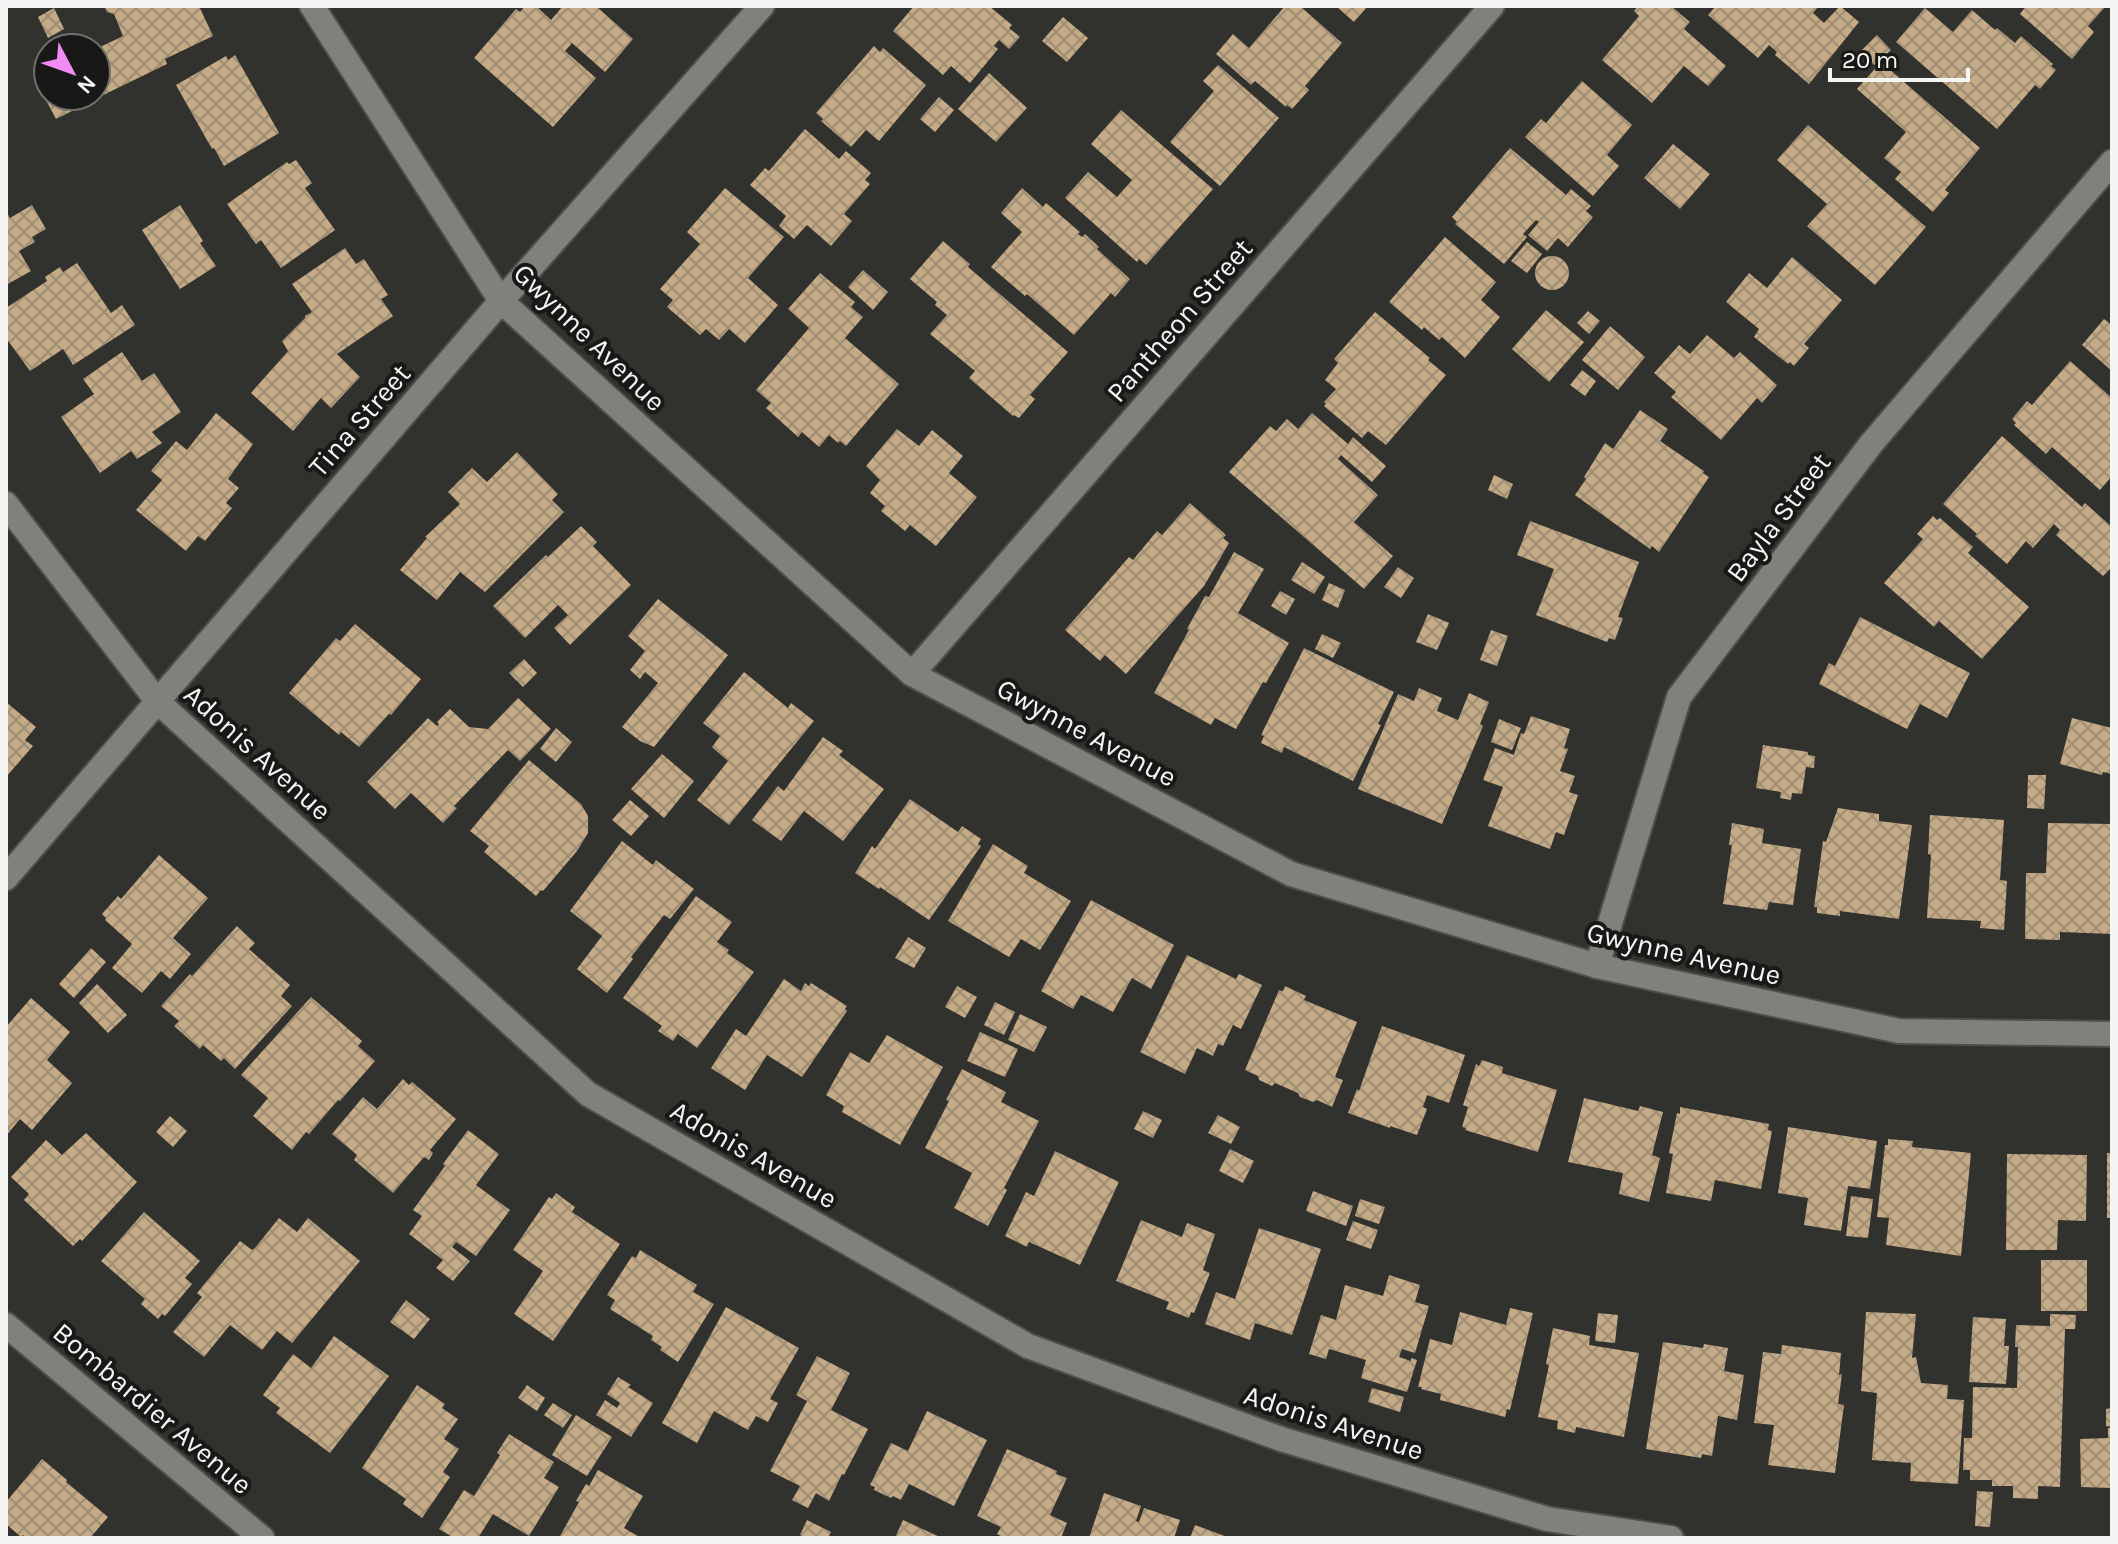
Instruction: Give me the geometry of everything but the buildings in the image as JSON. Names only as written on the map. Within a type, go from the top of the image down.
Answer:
[{"type":"street","name":"Gwynne Avenue","points":[[312,6],[501,301],[912,674],[1291,874],[1597,966],[1899,1031],[2112,1034]]},
{"type":"street","name":"Tina Street","points":[[6,878],[501,301],[762,6]]},
{"type":"street","name":"Pantheon Street","points":[[912,674],[1492,6]]},
{"type":"street","name":"Bayla Street","points":[[1597,966],[1679,697],[1871,444],[2112,162]]},
{"type":"street","name":"Adonis Avenue","points":[[6,504],[158,702],[588,1094],[1028,1346],[1281,1439],[1547,1519],[1671,1538]]},
{"type":"street","name":"Bombardier Avenue","points":[[6,1325],[262,1538]]}]
